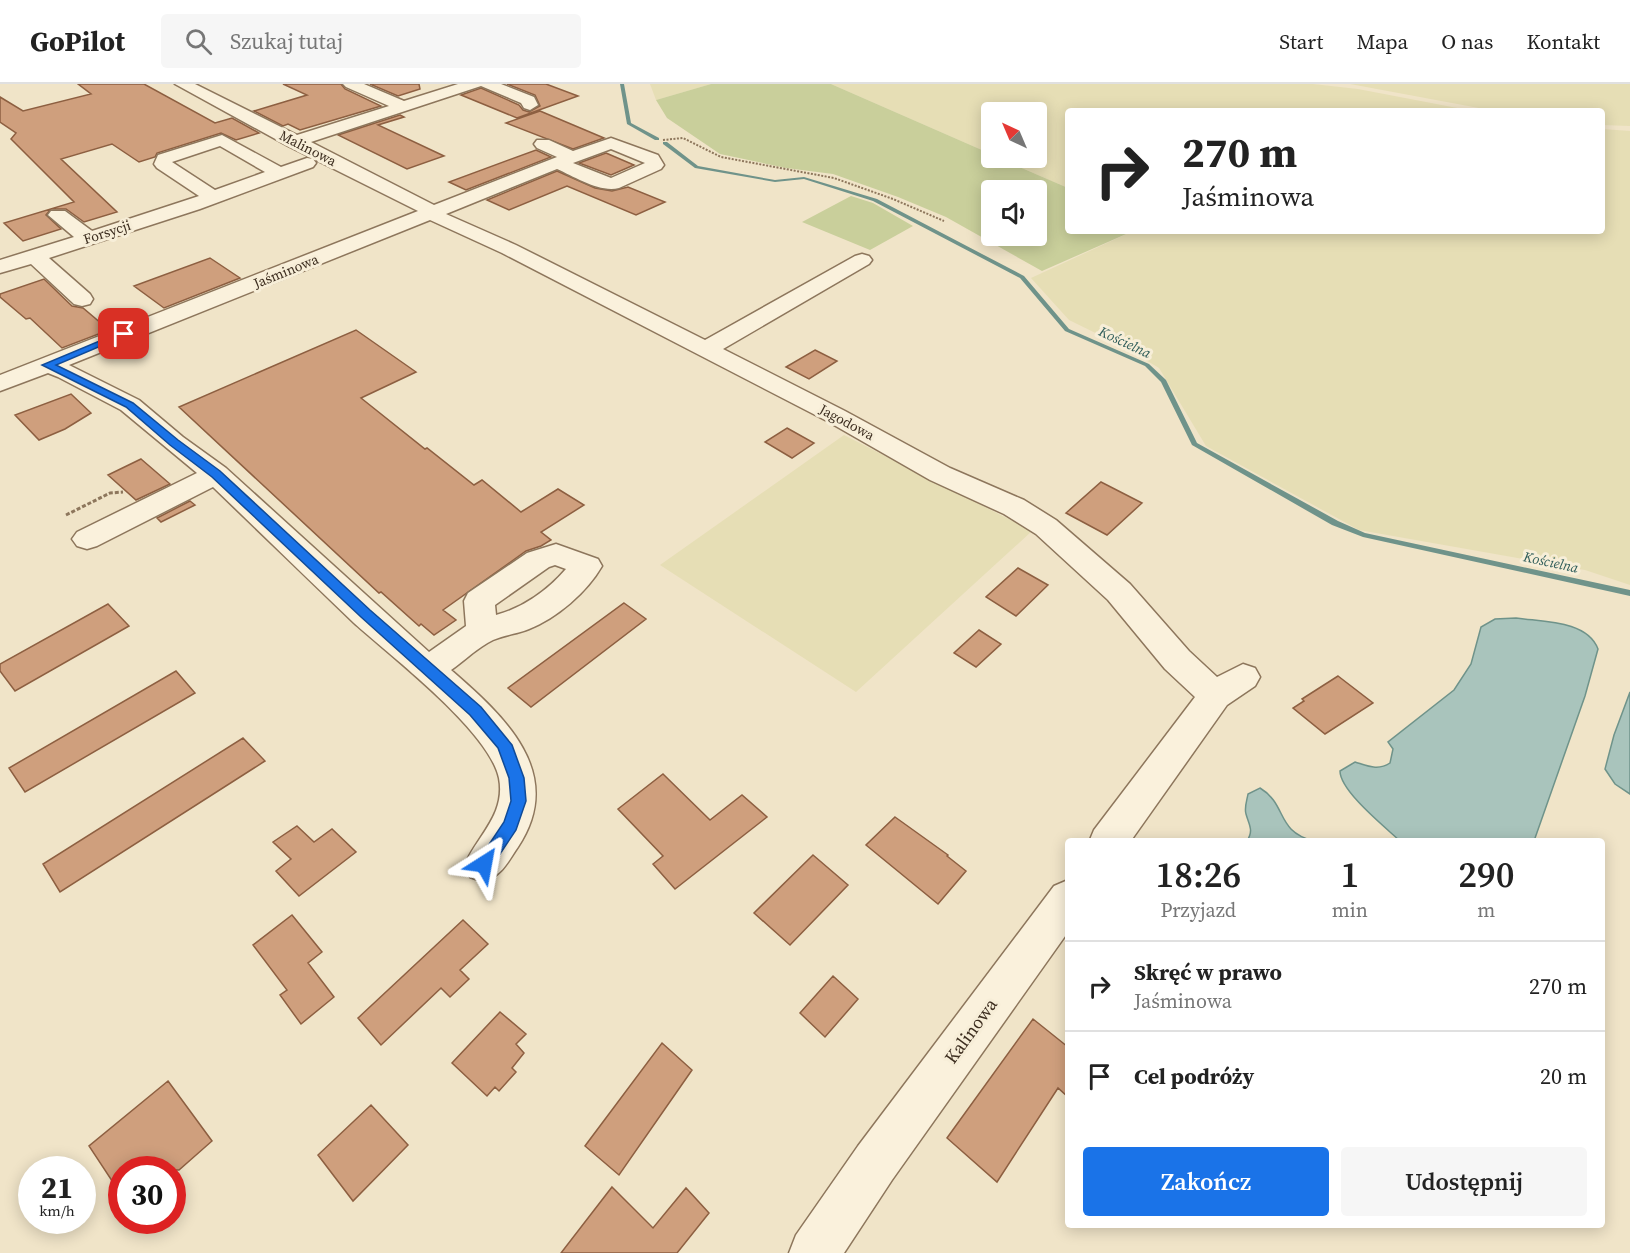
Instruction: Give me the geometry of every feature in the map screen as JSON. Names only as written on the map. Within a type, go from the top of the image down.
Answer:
[{"type":"street","name":"Malinowa","points":[[183,84],[433,213]]},
{"type":"street","points":[[351,84],[404,106]]},
{"type":"street","points":[[294,142],[474,84]]},
{"type":"street","points":[[487,84],[528,100],[530,105]]},
{"type":"street","points":[[213,197],[163,164],[164,159],[222,140],[279,173]]},
{"type":"street","name":"Jaśminowa","points":[[0,384],[565,160],[611,143],[621,147]]},
{"type":"street","points":[[543,144],[601,181],[613,184],[655,165],[652,159],[621,147]]},
{"type":"street","name":"Forsycji","points":[[0,267],[213,197],[307,163]]},
{"type":"street","name":"Jagodowa","points":[[433,213],[509,249],[704,351],[836,416],[940,474],[1014,507],[1046,528],[1119,592],[1177,660],[1229,686],[1111,838]]},
{"type":"street","points":[[58,215],[88,238]]},
{"type":"street","points":[[33,256],[82,299]]},
{"type":"street","points":[[704,351],[862,260]]},
{"type":"street","points":[[47,365],[129,405],[174,443],[216,474],[365,614],[476,711],[504,745],[517,778],[519,801],[511,825],[484,864]]},
{"type":"street","points":[[87,539],[216,474]]},
{"type":"street","points":[[429,669],[482,631]]},
{"type":"street","name":"Kalinowa","points":[[814,1253],[875,1163],[1065,903]]},
{"type":"path","points":[[621,147],[683,138],[721,157],[842,180],[944,221]]},
{"type":"path","points":[[66,514],[110,493],[123,492]]},
{"type":"shaded area","points":[[650,84],[711,84],[656,100]]},
{"type":"shaded area","points":[[831,84],[1313,84],[1358,89],[1457,108],[1065,108],[1065,187],[1022,168],[1047,168],[1047,102],[981,102],[981,150]]},
{"type":"shaded area","points":[[1350,84],[1630,84],[1630,126],[1605,125],[1605,108],[1479,108]]},
{"type":"shaded area","points":[[1605,129],[1630,131],[1630,585],[1585,570],[1359,530],[1206,446],[1159,368],[1122,346],[1069,320],[1031,278],[1126,234],[1605,234]]},
{"type":"shaded area","points":[[844,435],[1032,531],[856,692],[660,565]]},
{"type":"green space","points":[[711,84],[831,84],[981,150],[981,168],[1022,168],[1065,187],[1065,234],[1126,234],[1042,271],[998,246],[1047,246],[1047,180],[981,180],[981,237],[946,217],[833,174],[786,168],[720,154],[667,118],[656,100]]},
{"type":"green space","points":[[851,196],[873,203],[913,226],[870,250],[802,222]]},
{"type":"water","points":[[1516,618],[1563,624],[1584,632],[1598,649],[1585,696],[1535,838],[1397,838],[1355,798],[1342,779],[1340,771],[1355,762],[1377,767],[1390,763],[1393,749],[1388,742],[1454,690],[1471,664],[1481,627],[1495,619]]},
{"type":"water","points":[[1630,692],[1630,794],[1615,784],[1605,769],[1614,735]]},
{"type":"water","points":[[1260,788],[1275,802],[1293,831],[1305,838],[1248,838],[1251,831],[1245,812],[1248,794]]},
{"type":"building","points":[[78,84],[144,84],[215,123],[232,118],[259,133],[236,140],[221,133],[157,153],[155,157],[139,162],[112,144],[61,159],[117,212],[84,222],[66,209],[51,209],[46,215],[61,229],[23,241],[4,223],[74,202],[11,139],[16,133],[0,122],[0,97],[23,111],[91,94]]},
{"type":"building","points":[[283,84],[341,84],[345,89],[381,106],[300,130],[288,124],[283,126],[254,111],[307,95]]},
{"type":"building","points":[[370,84],[419,84],[420,89],[398,96]]},
{"type":"building","points":[[507,84],[546,84],[578,96],[517,118],[461,95],[481,88],[529,112],[540,106],[535,95]]},
{"type":"building","points":[[540,111],[604,138],[573,149],[506,123]]},
{"type":"building","points":[[400,115],[404,117],[378,125],[444,156],[407,169],[338,135]]},
{"type":"building","points":[[536,150],[551,157],[466,190],[449,182]]},
{"type":"building","points":[[606,153],[634,165],[611,175],[579,163]]},
{"type":"building","points":[[557,171],[595,188],[612,191],[628,187],[665,202],[636,215],[567,186],[509,210],[487,200]]},
{"type":"building","points":[[210,258],[240,278],[164,308],[134,286]]},
{"type":"building","points":[[44,279],[72,306],[83,308],[109,330],[62,348],[30,318],[26,319],[0,297],[0,294]]},
{"type":"building","points":[[356,330],[416,372],[361,398],[425,449],[427,448],[474,485],[482,480],[521,512],[558,489],[584,505],[541,532],[551,540],[526,551],[443,610],[456,620],[434,635],[421,624],[419,626],[381,592],[379,593],[179,407]]},
{"type":"building","points":[[815,350],[837,361],[809,379],[786,367]]},
{"type":"building","points":[[71,394],[91,413],[65,429],[39,440],[15,415]]},
{"type":"building","points":[[787,428],[814,443],[792,458],[765,442]]},
{"type":"building","points":[[141,459],[170,484],[136,500],[108,475]]},
{"type":"building","points":[[1101,482],[1142,503],[1107,535],[1066,513]]},
{"type":"building","points":[[190,501],[195,505],[161,522],[157,518]]},
{"type":"building","points":[[1018,568],[1048,585],[1016,616],[986,597]]},
{"type":"building","points":[[624,603],[646,619],[531,707],[508,688]]},
{"type":"building","points":[[108,604],[129,626],[15,691],[0,671],[0,664]]},
{"type":"building","points":[[979,630],[1001,644],[976,667],[954,653]]},
{"type":"building","points":[[176,671],[195,693],[25,792],[9,768]]},
{"type":"building","points":[[1338,676],[1373,703],[1325,734],[1293,708],[1304,701],[1302,699]]},
{"type":"building","points":[[243,738],[265,761],[60,892],[43,864]]},
{"type":"building","points":[[663,774],[710,820],[742,795],[767,817],[675,889],[653,864],[663,856],[618,809]]},
{"type":"building","points":[[895,817],[948,855],[966,871],[938,904],[866,845]]},
{"type":"building","points":[[297,826],[314,842],[332,829],[356,852],[299,896],[276,871],[291,859],[273,842]]},
{"type":"building","points":[[813,855],[848,885],[790,945],[754,913]]},
{"type":"building","points":[[292,915],[322,952],[308,963],[334,997],[301,1024],[280,995],[287,990],[253,945]]},
{"type":"building","points":[[463,920],[488,944],[460,970],[469,979],[450,997],[441,988],[381,1045],[358,1018]]},
{"type":"building","points":[[833,976],[858,999],[825,1037],[800,1013]]},
{"type":"building","points":[[500,1012],[526,1034],[516,1044],[524,1053],[512,1068],[516,1072],[499,1091],[495,1087],[487,1096],[452,1063]]},
{"type":"building","points":[[1033,1019],[1065,1045],[1065,1094],[1058,1088],[997,1182],[947,1138]]},
{"type":"building","points":[[662,1043],[692,1070],[619,1175],[585,1146]]},
{"type":"building","points":[[168,1081],[212,1141],[186,1164],[186,1156],[108,1156],[108,1175],[89,1146]]},
{"type":"building","points":[[371,1105],[408,1145],[353,1201],[318,1155]]},
{"type":"building","points":[[612,1187],[653,1228],[686,1188],[709,1213],[677,1253],[561,1253]]},
{"type":"waterway","name":"Kościelna","points":[[622,84],[629,124],[657,139]]},
{"type":"waterway","name":"Kościelna","points":[[665,143],[697,167],[775,181],[804,178],[875,200],[1022,277],[1067,330],[1147,365],[1164,381],[1194,444],[1335,523],[1363,535],[1630,593]]},
{"type":"route","points":[[124,334],[47,365],[66,372],[129,405],[174,443],[216,474],[365,614],[476,711],[504,745],[517,778],[519,801],[511,825],[484,864]]}]
